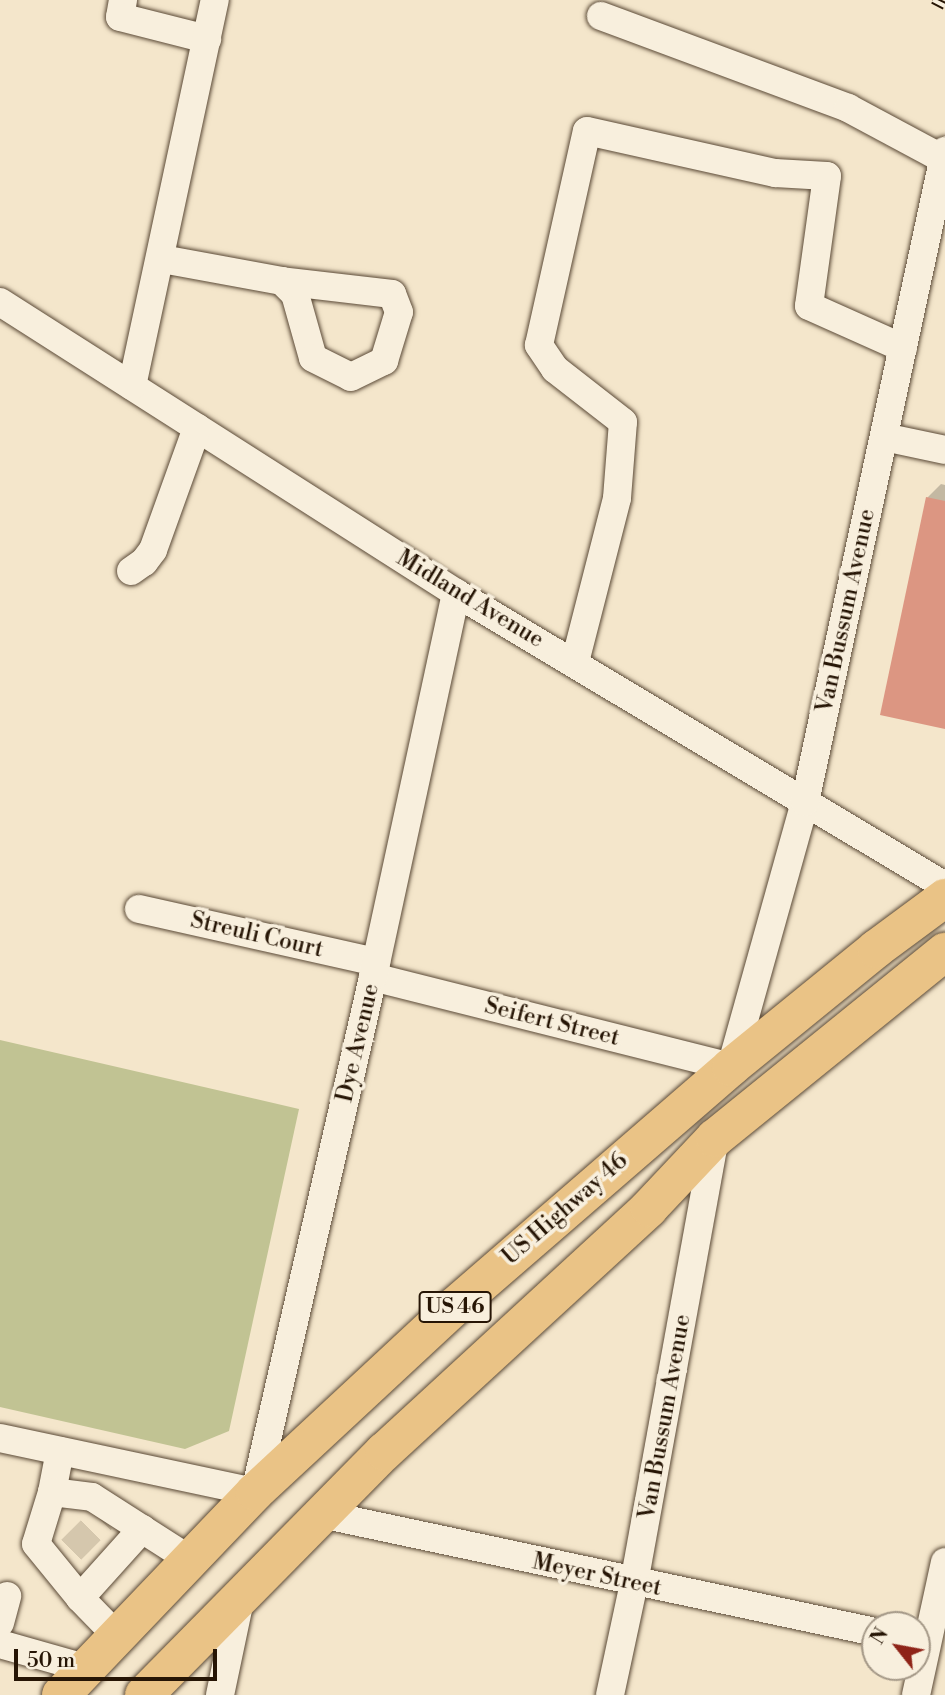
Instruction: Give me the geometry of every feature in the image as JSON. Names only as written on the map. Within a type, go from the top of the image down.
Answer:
[{"type":"highway","name":"US Highway 46","points":[[73,1682],[255,1492],[454,1307],[731,1067],[876,949],[945,898]]},
{"type":"highway","name":"US 46","points":[[144,1695],[384,1451],[649,1208],[715,1139],[942,954]]},
{"type":"street","points":[[123,0],[120,17],[207,38]]},
{"type":"street","points":[[132,386],[162,258],[215,0]]},
{"type":"street","points":[[601,16],[848,108],[944,155]]},
{"type":"street","points":[[575,662],[617,498],[623,422],[555,369],[539,345],[587,131],[775,173],[827,176],[808,306],[903,348]]},
{"type":"street","name":"Van Bussum Avenue","points":[[731,1067],[806,802],[944,155]]},
{"type":"street","points":[[162,258],[282,281]]},
{"type":"street","name":"Midland Avenue","points":[[0,302],[456,593],[575,662],[945,887]]},
{"type":"street","points":[[131,571],[144,562],[153,550],[197,428]]},
{"type":"street","points":[[884,437],[945,450]]},
{"type":"street","name":"Dye Avenue","points":[[255,1492],[374,970],[456,593]]},
{"type":"street","name":"Streuli Court","points":[[139,909],[374,970]]},
{"type":"street","name":"Seifert Street","points":[[374,970],[731,1067]]},
{"type":"street","name":"Van Bussum Avenue","points":[[610,1695],[634,1583],[715,1139]]},
{"type":"street","points":[[0,1438],[255,1492]]},
{"type":"street","points":[[60,1451],[52,1492],[36,1544],[63,1558],[80,1598],[116,1635]]},
{"type":"street","points":[[52,1492],[92,1497],[106,1514],[142,1529],[189,1559]]},
{"type":"street","name":"Meyer Street","points":[[321,1514],[634,1583],[861,1629]]},
{"type":"street","points":[[80,1598],[142,1529]]},
{"type":"street","points":[[931,1638],[945,1562]]},
{"type":"street","points":[[220,1695],[241,1594]]},
{"type":"street","points":[[0,1623],[7,1596]]},
{"type":"street","points":[[0,1644],[73,1682]]},
{"type":"green space","points":[[0,1040],[299,1109],[229,1431],[185,1449],[0,1407]]},
{"type":"building","points":[[926,497],[945,501],[945,729],[880,715]]},
{"type":"tunnel","points":[[71,1550],[102,1519]]},
{"type":"railway","points":[[933,0],[945,6]]}]
